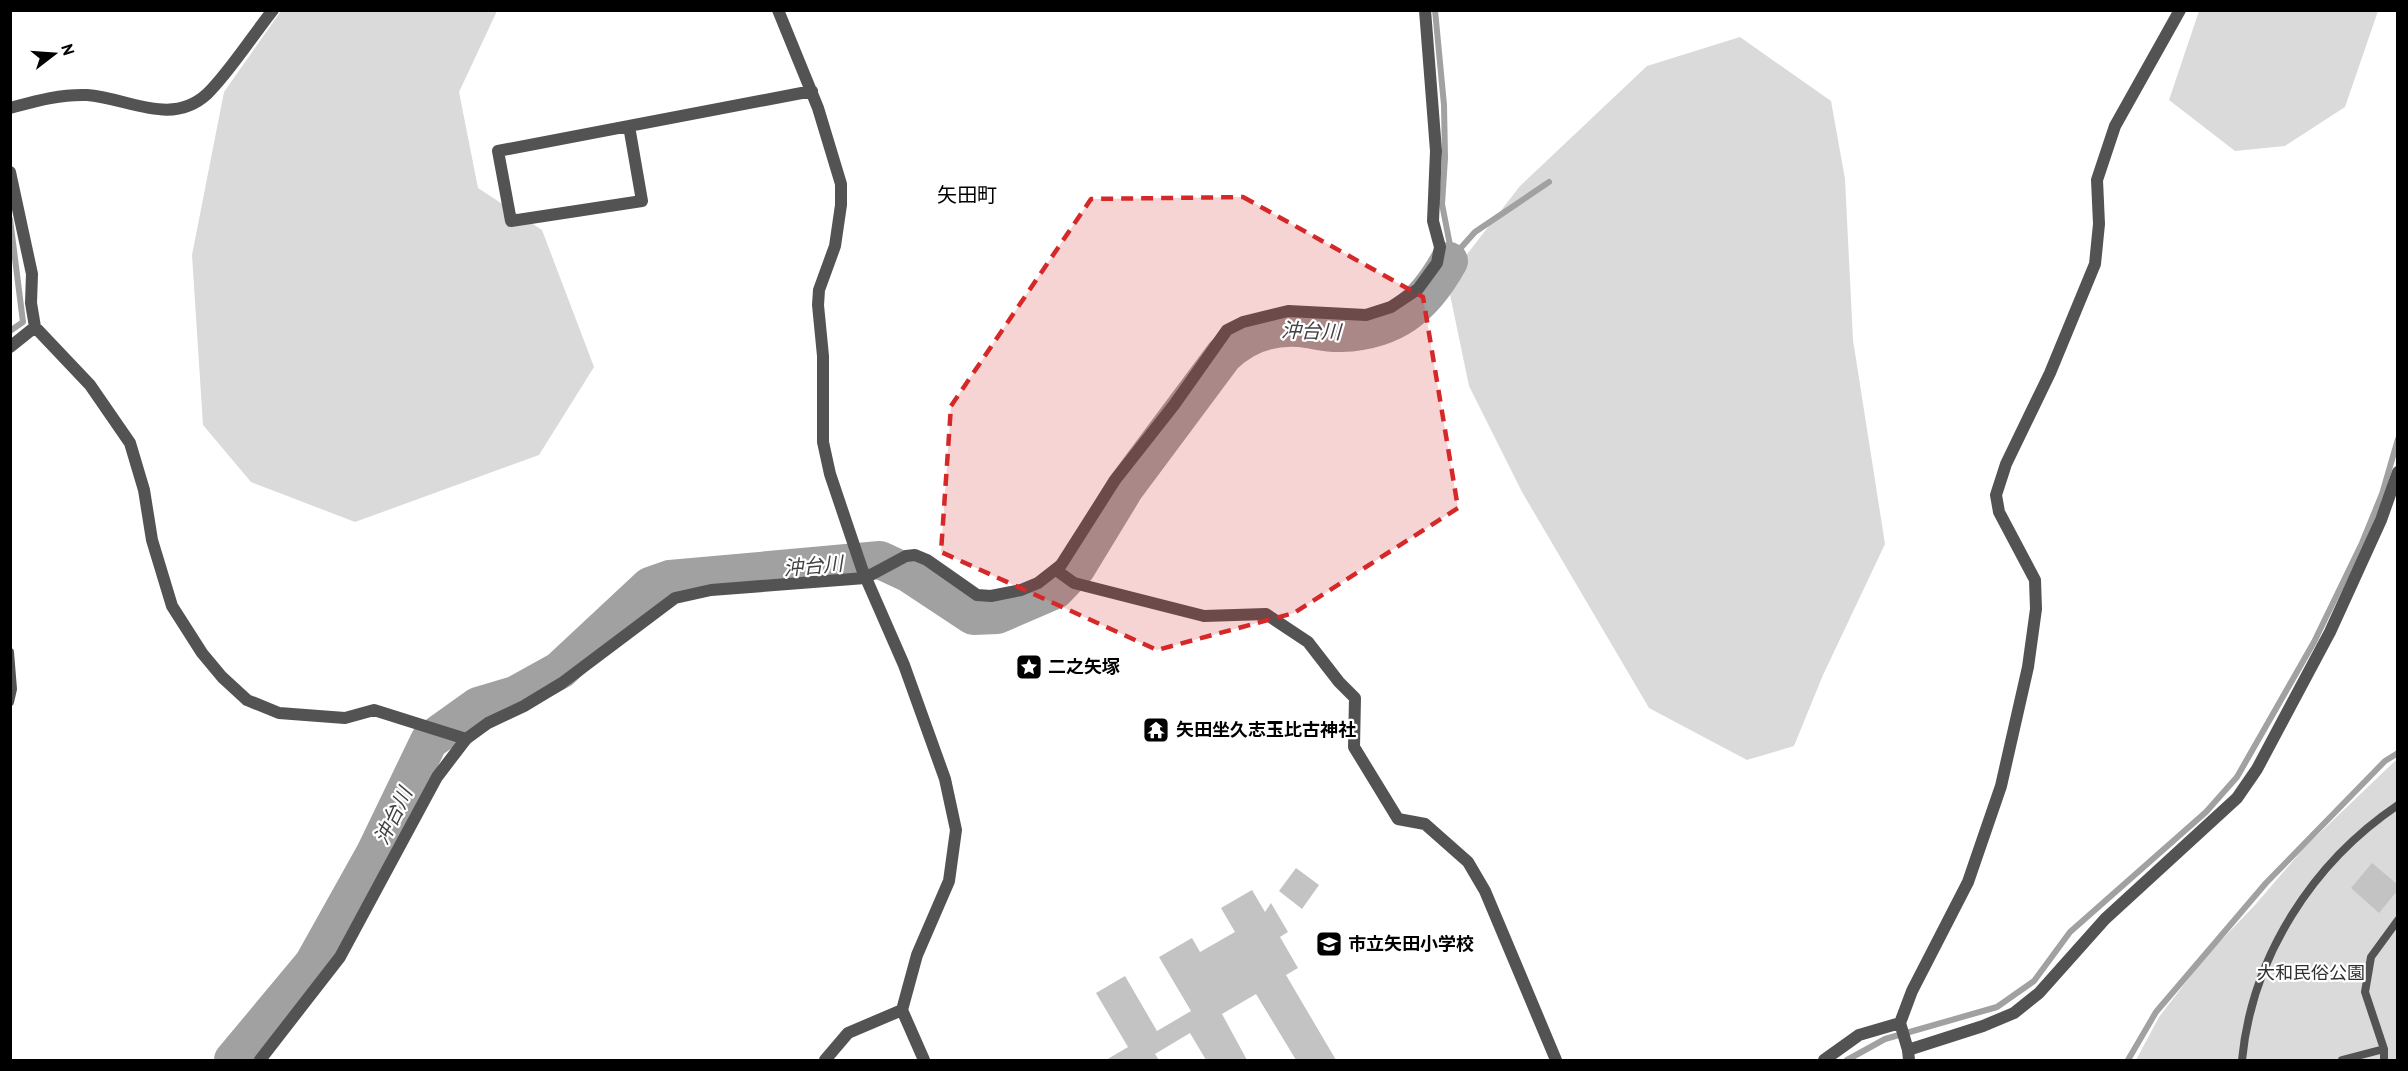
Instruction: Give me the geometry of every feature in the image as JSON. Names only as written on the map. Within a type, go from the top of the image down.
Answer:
[{"type":"street","points":[[10,108],[56,96],[89,95],[160,110],[178,110],[206,95],[273,10]]},
{"type":"street","points":[[778,10],[812,91],[841,184],[841,205],[835,246],[819,290],[818,305],[823,356],[823,442],[830,474],[856,555],[896,646],[945,779],[956,830],[949,881],[916,955],[902,1010],[924,1060]]},
{"type":"street","points":[[1065,576],[1115,480],[1174,405],[1227,330],[1243,322],[1288,311],[1366,315],[1401,302],[1427,279],[1437,263],[1440,247],[1433,221],[1437,152],[1425,10]]},
{"type":"street","points":[[2180,10],[2115,126],[2097,180],[2098,224],[2095,264],[2050,373],[2006,464],[1996,495],[2000,512],[2035,579],[2036,609],[2028,667],[2001,786],[1968,882],[1912,991],[1900,1023],[1908,1055],[2014,1013],[2031,1000],[2105,919],[2237,798],[2257,769],[2330,632],[2377,529],[2397,472]]},
{"type":"street","points":[[629,126],[642,201],[511,221],[498,151],[812,91]]},
{"type":"street","points":[[10,172],[32,274],[31,303],[34,327],[90,386],[130,443],[144,490],[152,540],[172,606],[222,677],[248,700],[279,713],[345,718],[374,710],[466,739]]},
{"type":"street","points":[[10,347],[34,327]]},
{"type":"street","points":[[260,1060],[340,957],[437,777],[466,739],[488,723],[524,706],[562,683],[675,598],[711,590],[863,574],[915,555],[927,560],[977,595],[991,596],[1021,590],[1065,576],[1204,616],[1266,614],[1308,642],[1339,682],[1355,698],[1354,747],[1398,819],[1425,824],[1468,862],[1485,891],[1556,1060]]},
{"type":"street","points":[[825,1060],[848,1033],[902,1010]]},
{"type":"street","points":[[1824,1060],[1859,1035],[1900,1023]]},
{"type":"lane","points":[[10,652],[13,689],[10,702]]},
{"type":"lane","points":[[2242,1060],[2244,1040],[2261,973],[2288,919],[2338,855],[2370,824],[2397,805]]},
{"type":"lane","points":[[2384,1060],[2384,1049],[2365,992],[2371,957],[2397,920]]},
{"type":"lane","points":[[2342,1060],[2384,1049]]},
{"type":"highlighted area","points":[[1243,197],[1423,297],[1458,508],[1294,613],[1157,650],[941,552],[951,406],[1091,199]]},
{"type":"green space","points":[[2199,10],[2378,11],[2345,107],[2285,146],[2235,151],[2169,100]]},
{"type":"green space","points":[[281,11],[497,11],[459,92],[478,188],[542,230],[594,367],[539,455],[355,522],[251,482],[203,425],[192,255],[224,92]]},
{"type":"green space","points":[[1740,37],[1831,101],[1845,179],[1853,340],[1885,544],[1823,675],[1794,746],[1747,760],[1649,708],[1522,492],[1469,386],[1447,280],[1520,186],[1647,66]]},
{"type":"green space","name":"大和民俗公園","points":[[2397,759],[2397,1060],[2136,1060],[2159,1017],[2206,956],[2255,905],[2304,848]]},
{"type":"building","points":[[2372,863],[2397,884],[2397,891],[2379,913],[2351,888]]},
{"type":"building","points":[[1296,868],[1319,885],[1302,909],[1279,891]]},
{"type":"building","points":[[1252,890],[1265,912],[1271,903],[1288,932],[1280,937],[1298,968],[1286,975],[1336,1060],[1296,1060],[1256,994],[1222,1014],[1247,1060],[1206,1060],[1190,1033],[1155,1054],[1159,1060],[1106,1060],[1128,1047],[1096,993],[1125,976],[1157,1031],[1191,1011],[1159,957],[1192,938],[1200,952],[1235,932],[1221,908]]},
{"type":"waterway","points":[[1435,10],[1444,105],[1445,158],[1442,204],[1450,245],[1449,261]]},
{"type":"waterway","points":[[1449,261],[1475,232],[1549,182]]},
{"type":"waterway","points":[[10,219],[23,322],[10,331]]},
{"type":"waterway","name":"沖台川","points":[[233,1060],[313,964],[375,853],[429,741],[478,706],[515,695],[560,670],[650,586],[670,579],[880,560],[908,573],[973,616],[997,615],[1055,590],[1077,567],[1125,488],[1224,355],[1232,348],[1249,337],[1268,330],[1299,328],[1341,333],[1360,331],[1392,321],[1418,303],[1449,261]]},
{"type":"waterway","points":[[1847,1060],[1885,1039],[1997,1007],[2034,981],[2070,932],[2206,812],[2237,777],[2314,642],[2362,543],[2382,494],[2398,439]]},
{"type":"waterway","points":[[2128,1060],[2156,1012],[2266,883],[2385,761],[2398,753]]},
{"type":"place","name":"二之矢塚","points":[[1029,667]]},
{"type":"place","name":"矢田坐久志玉比古神社","points":[[1156,730]]},
{"type":"place","name":"市立矢田小学校","points":[[1329,944]]},
{"type":"district","name":"矢田町","points":[[967,195]]}]
